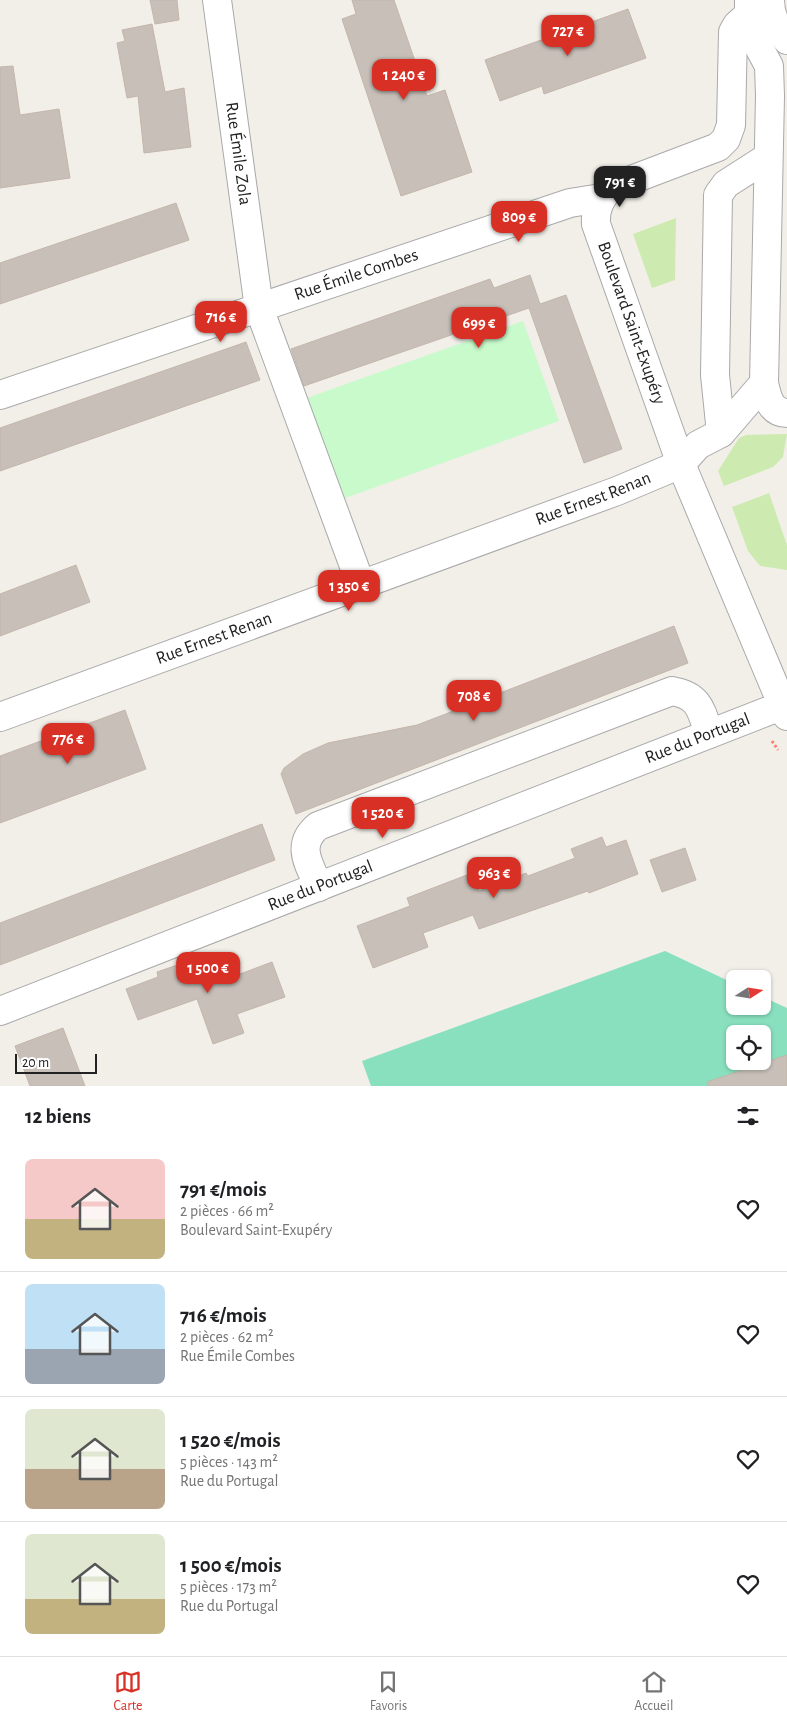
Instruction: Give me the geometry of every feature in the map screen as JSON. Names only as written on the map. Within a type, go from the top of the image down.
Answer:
[{"type":"street","name":"Rue Émile Zola","points":[[217,0],[259,308],[361,585]]},
{"type":"street","points":[[756,5],[770,11],[776,26],[787,40]]},
{"type":"street","points":[[756,5],[754,38],[769,66],[778,93],[768,157],[764,383],[770,405],[781,413],[787,413]]},
{"type":"street","points":[[601,198],[610,188],[718,147],[726,139],[731,125],[733,32],[756,5]]},
{"type":"street","points":[[721,433],[715,374],[718,195],[726,184],[768,157]]},
{"type":"street","name":"Rue Émile Combes","points":[[0,395],[570,203],[601,198]]},
{"type":"street","name":"Boulevard Saint-Exupéry","points":[[601,198],[596,216],[596,224],[681,464],[785,709]]},
{"type":"street","points":[[681,464],[698,445],[721,433],[764,383]]},
{"type":"street","name":"Rue Ernest Renan","points":[[0,717],[617,491],[681,464]]},
{"type":"street","points":[[319,887],[305,853],[308,836],[318,826],[672,691],[686,694],[695,700],[701,709],[710,734]]},
{"type":"street","name":"Rue du Portugal","points":[[0,1011],[710,734],[785,709]]},
{"type":"green space","points":[[676,218],[675,280],[652,288],[633,234]]},
{"type":"green space","points":[[523,321],[559,421],[337,501],[301,400]]},
{"type":"green space","points":[[787,434],[783,457],[773,467],[724,486],[718,471],[739,438],[746,435]]},
{"type":"green space","points":[[769,493],[787,545],[787,570],[760,566],[748,551],[732,507]]},
{"type":"green space","points":[[665,951],[726,980],[726,1015],[771,1015],[771,1001],[787,1008],[787,1086],[371,1086],[362,1061]]},
{"type":"building","points":[[150,0],[177,0],[179,20],[155,24]]},
{"type":"building","points":[[352,0],[394,0],[427,96],[445,90],[472,172],[401,196],[342,19],[356,14]]},
{"type":"building","points":[[628,9],[646,58],[544,94],[542,86],[500,101],[485,60]]},
{"type":"building","points":[[152,24],[165,92],[184,88],[191,147],[144,153],[138,96],[127,98],[117,43],[125,41],[122,30]]},
{"type":"building","points":[[13,66],[20,115],[59,109],[70,178],[0,188],[0,67]]},
{"type":"building","points":[[176,203],[189,240],[0,304],[0,263]]},
{"type":"building","points":[[530,275],[540,304],[566,295],[622,449],[584,463],[529,308],[304,386],[291,349],[490,279],[494,288]]},
{"type":"building","points":[[246,342],[260,380],[0,471],[0,428]]},
{"type":"building","points":[[76,565],[90,602],[0,636],[0,594]]},
{"type":"building","points":[[674,626],[688,663],[296,814],[281,774],[284,768],[303,754],[328,743],[417,725]]},
{"type":"building","points":[[125,710],[146,769],[0,823],[0,756]]},
{"type":"building","points":[[262,824],[275,860],[0,965],[0,923]]},
{"type":"building","points":[[602,837],[606,847],[626,840],[638,874],[589,893],[588,891],[479,929],[473,915],[423,933],[428,947],[373,968],[357,926],[410,906],[407,898],[472,873],[479,891],[526,873],[528,876],[575,858],[571,849]]},
{"type":"building","points":[[685,848],[696,880],[662,892],[650,860]]},
{"type":"building","points":[[209,954],[219,982],[272,962],[285,997],[237,1014],[244,1033],[213,1044],[197,999],[138,1020],[126,989],[158,977],[157,972]]},
{"type":"building","points":[[63,1028],[85,1086],[30,1086],[15,1046]]},
{"type":"building","points":[[787,1055],[787,1086],[708,1086],[707,1082],[743,1070],[771,1070],[771,1060]]}]
